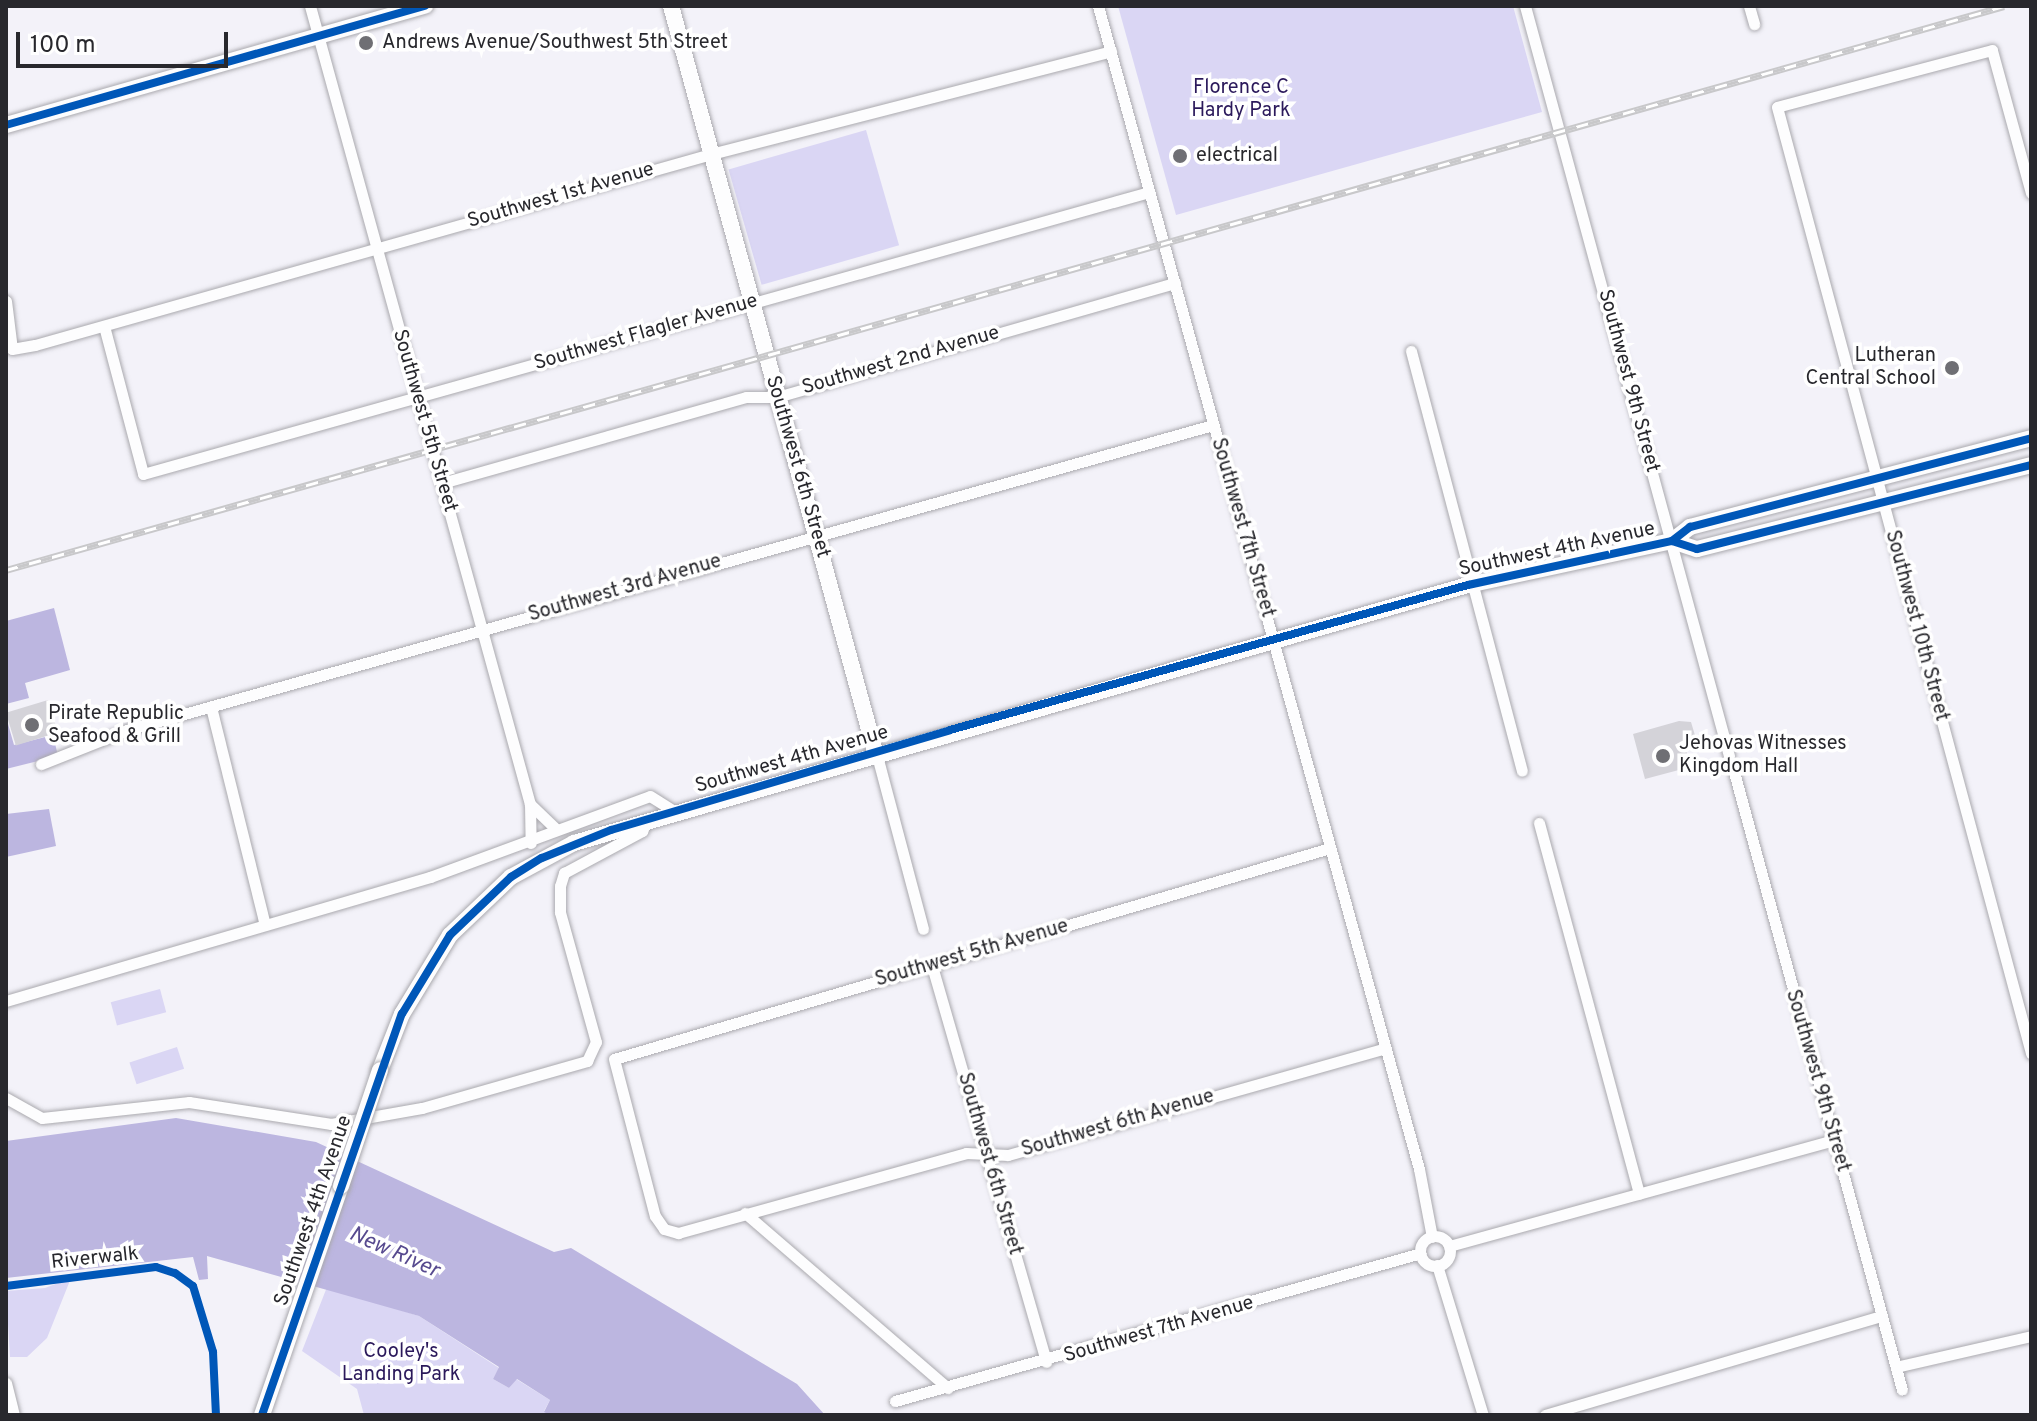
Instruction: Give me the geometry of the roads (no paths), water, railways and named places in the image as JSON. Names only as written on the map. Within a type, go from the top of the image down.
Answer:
[{"type":"main road","points":[[6,125],[425,6]]},
{"type":"main road","name":"Southwest 6th Street","points":[[671,6],[875,751]]},
{"type":"main road","name":"Southwest 4th Avenue","points":[[262,1408],[380,1070],[424,971],[482,902],[542,858],[674,811],[875,751],[1468,585],[1672,541],[1690,527],[2031,438]]},
{"type":"main road","name":"Southwest 4th Avenue","points":[[1672,541],[1697,549],[2031,465]]},
{"type":"street","name":"Southwest 5th Street","points":[[310,6],[530,804],[531,843]]},
{"type":"street","name":"Southwest 7th Street","points":[[1098,6],[1385,1048],[1432,1237]]},
{"type":"street","name":"Southwest 9th Street","points":[[1525,6],[1729,756]]},
{"type":"street","points":[[1749,6],[1754,24]]},
{"type":"street","name":"Southwest 10th Street","points":[[2031,193],[1992,50],[1777,107],[2031,1053]]},
{"type":"street","name":"Southwest 1st Avenue","points":[[6,301],[12,349],[104,326],[711,154],[1111,51]]},
{"type":"street","name":"Southwest Flagler Avenue","points":[[104,326],[143,474],[418,400],[753,301],[1149,192]]},
{"type":"street","name":"Southwest 2nd Avenue","points":[[442,483],[746,397],[777,397],[1175,283]]},
{"type":"street","points":[[1411,351],[1468,585],[1522,771]]},
{"type":"street","name":"Southwest 3rd Avenue","points":[[41,764],[211,707],[1213,425]]},
{"type":"street","points":[[211,707],[264,921]]},
{"type":"street","name":"Southwest 6th Street","points":[[875,751],[923,929]]},
{"type":"street","name":"Southwest 9th Street","points":[[1734,772],[1902,1390]]},
{"type":"street","name":"Southwest 4th Avenue","points":[[6,1001],[264,921],[395,887],[531,843],[556,829],[650,796],[674,811]]},
{"type":"street","points":[[530,804],[556,829]]},
{"type":"street","points":[[6,1098],[42,1118],[189,1102],[331,1124],[446,1102],[587,1061],[596,1042],[560,912],[560,886],[564,873],[642,831],[647,820]]},
{"type":"street","points":[[1539,823],[1639,1194]]},
{"type":"street","name":"Southwest 5th Avenue","points":[[664,1229],[614,1059],[1330,848]]},
{"type":"street","name":"Southwest 6th Street","points":[[932,966],[1046,1362]]},
{"type":"street","name":"Southwest 6th Avenue","points":[[664,1229],[678,1233],[966,1153],[1008,1155],[1385,1048]]},
{"type":"street","points":[[1483,1415],[1437,1265],[1421,1253],[1432,1237],[1449,1246],[1833,1140]]},
{"type":"street","points":[[745,1213],[948,1388]]},
{"type":"street","points":[[1437,1265],[1448,1258],[1449,1246]]},
{"type":"street","name":"Southwest 7th Avenue","points":[[895,1401],[1046,1362],[1421,1253]]},
{"type":"street","points":[[1545,1415],[1882,1316]]},
{"type":"street","points":[[1896,1367],[2031,1336]]},
{"type":"street","points":[[6,1383],[14,1415]]},
{"type":"water","points":[[54,608],[70,670],[25,683],[29,698],[6,704],[6,621]]},
{"type":"water","points":[[6,717],[14,745],[53,735],[58,756],[6,769]]},
{"type":"water","points":[[49,809],[56,846],[6,857],[6,814]]},
{"type":"water","name":"New River","points":[[176,1118],[316,1142],[554,1252],[571,1248],[797,1384],[825,1415],[550,1415],[544,1412],[550,1400],[517,1379],[509,1388],[493,1379],[499,1367],[419,1316],[207,1256],[208,1279],[199,1280],[193,1257],[6,1278],[6,1141]]},
{"type":"railway","points":[[6,570],[2004,6]]},
{"type":"place","name":"Andrews Avenue/Southwest 5th Street","points":[[366,43]]},
{"type":"place","name":"electrical","points":[[1180,156]]},
{"type":"place","name":"Lutheran Central School","points":[[1952,368]]},
{"type":"place","name":"Pirate Republic Seafood & Grill","points":[[32,725]]},
{"type":"place","name":"Jehovas Witnesses Kingdom Hall","points":[[1663,756]]},
{"type":"park label","name":"Florence C Hardy Park","points":[[1241,100]]},
{"type":"park label","name":"Cooley's Landing Park","points":[[401,1364]]}]
